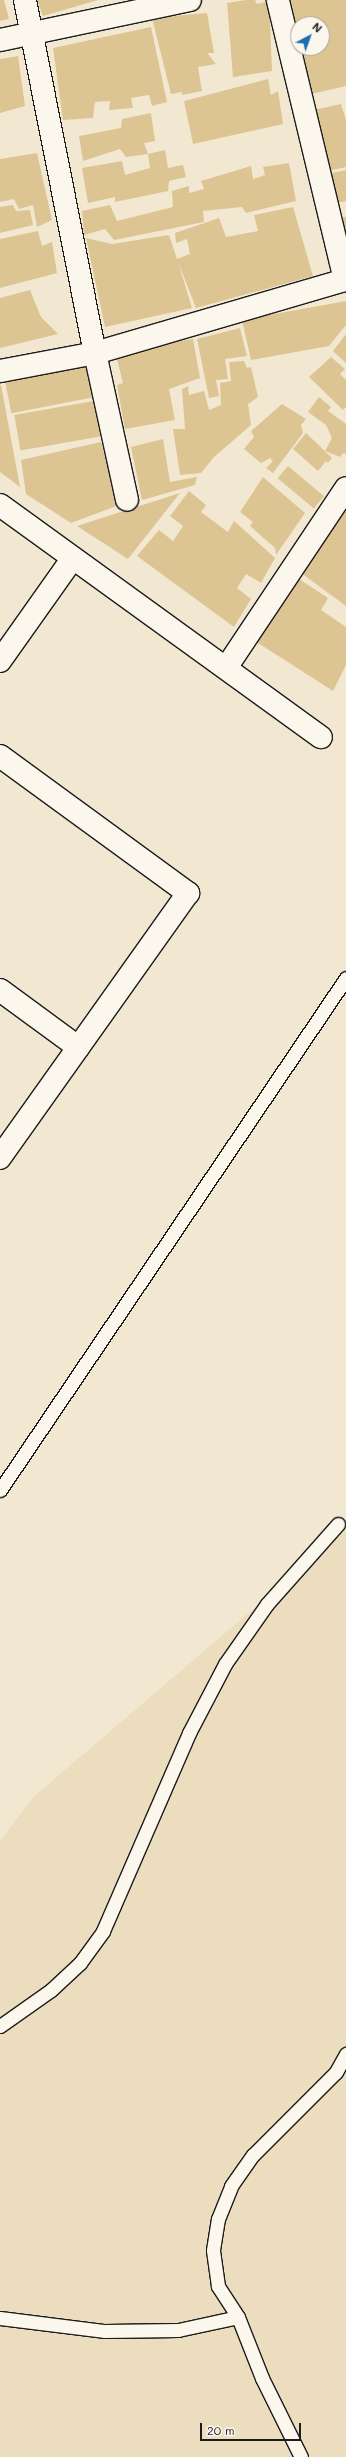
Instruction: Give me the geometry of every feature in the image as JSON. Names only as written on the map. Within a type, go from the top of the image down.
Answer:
[{"type":"street","points":[[25,0],[95,353],[127,500]]},
{"type":"street","points":[[0,40],[190,0]]},
{"type":"street","points":[[0,371],[95,353],[345,280],[278,0]]},
{"type":"street","points":[[226,668],[346,488]]},
{"type":"street","points":[[0,505],[321,737]]},
{"type":"street","points":[[0,661],[73,558]]},
{"type":"street","points":[[0,756],[188,893],[0,1158]]},
{"type":"street","points":[[0,990],[78,1047]]},
{"type":"lane","points":[[0,1490],[346,978]]},
{"type":"lane","points":[[0,2026],[51,1990],[80,1963],[103,1932],[189,1733],[225,1664],[267,1604],[338,1524]]},
{"type":"lane","points":[[301,2457],[262,2378],[238,2317],[218,2286],[213,2250],[218,2219],[231,2186],[253,2155],[336,2072],[346,2054]]},
{"type":"lane","points":[[0,2318],[105,2331],[178,2330],[238,2317]]},
{"type":"shaded area","points":[[346,1530],[346,2457],[0,2457],[0,1841],[33,1797]]},
{"type":"building","points":[[0,0],[4,0],[9,19],[0,21]]},
{"type":"building","points":[[37,0],[98,0],[43,16]]},
{"type":"building","points":[[255,0],[257,4],[269,1],[272,71],[233,77],[227,3]]},
{"type":"building","points":[[284,0],[346,0],[346,86],[307,95],[298,56],[330,56],[330,16],[290,16],[290,25]]},
{"type":"building","points":[[207,13],[214,53],[207,53],[216,64],[198,67],[202,91],[182,95],[182,92],[171,94],[152,18]]},
{"type":"building","points":[[151,27],[167,102],[152,106],[149,95],[131,98],[133,108],[109,110],[110,101],[95,102],[93,118],[63,120],[53,48]]},
{"type":"building","points":[[18,56],[25,106],[0,113],[0,59]]},
{"type":"building","points":[[268,79],[271,95],[278,91],[283,124],[193,144],[184,101]]},
{"type":"building","points":[[341,104],[346,120],[346,167],[324,172],[309,111]]},
{"type":"building","points":[[151,113],[155,141],[144,143],[148,154],[126,157],[120,149],[83,161],[79,136],[121,128],[122,119]]},
{"type":"building","points":[[165,150],[168,168],[183,165],[186,177],[169,181],[168,191],[115,202],[115,197],[88,203],[82,168],[122,161],[125,175],[150,168],[148,154]]},
{"type":"building","points":[[37,153],[52,220],[37,227],[33,205],[19,209],[14,199],[0,202],[0,159]]},
{"type":"building","points":[[289,163],[296,201],[246,213],[242,207],[203,211],[204,222],[114,240],[105,229],[84,235],[82,211],[110,205],[117,221],[173,207],[172,191],[189,186],[189,193],[204,189],[201,181],[251,166],[253,179],[265,175],[263,167]]},
{"type":"building","points":[[346,170],[346,201],[331,204],[323,175]]},
{"type":"building","points":[[13,205],[16,211],[30,210],[33,225],[0,233],[0,207]]},
{"type":"building","points":[[293,207],[313,276],[196,308],[178,262],[192,308],[105,327],[86,238],[112,244],[169,235],[177,259],[190,254],[187,239],[176,243],[175,233],[219,218],[226,237],[258,231],[254,215]]},
{"type":"building","points":[[346,217],[346,255],[334,219]]},
{"type":"building","points":[[38,231],[42,246],[52,242],[57,273],[0,288],[0,239]]},
{"type":"building","points":[[30,290],[41,317],[58,334],[0,348],[0,298]]},
{"type":"building","points":[[346,301],[346,325],[329,346],[251,360],[242,320]]},
{"type":"building","points":[[240,328],[247,356],[225,359],[228,379],[216,380],[219,396],[209,398],[197,339]]},
{"type":"building","points":[[346,334],[346,363],[333,351]]},
{"type":"building","points":[[193,339],[200,378],[169,389],[175,420],[125,429],[117,385],[123,383],[117,359],[139,353],[138,348]]},
{"type":"building","points":[[86,357],[94,397],[11,413],[4,373]]},
{"type":"building","points":[[331,357],[345,369],[340,374],[346,380],[346,407],[343,410],[309,377]]},
{"type":"building","points":[[244,361],[247,368],[251,367],[258,397],[248,404],[251,425],[214,457],[201,473],[180,475],[173,429],[185,429],[182,389],[188,386],[189,395],[204,391],[209,410],[221,405],[220,383],[231,381],[229,362]]},
{"type":"building","points":[[1,385],[20,487],[0,472]]},
{"type":"building","points":[[319,397],[331,407],[328,411],[346,424],[346,454],[343,453],[340,457],[325,451],[332,438],[326,425],[308,412]]},
{"type":"building","points":[[94,401],[100,436],[20,451],[14,415]]},
{"type":"building","points":[[282,404],[306,419],[301,425],[303,433],[273,473],[266,468],[273,461],[270,458],[261,463],[244,449],[254,437],[251,431]]},
{"type":"building","points":[[306,433],[332,458],[328,463],[326,461],[318,471],[293,449]]},
{"type":"building","points":[[163,439],[170,482],[197,477],[195,485],[142,500],[131,447]]},
{"type":"building","points":[[101,442],[119,505],[71,523],[26,494],[21,460]]},
{"type":"building","points":[[288,466],[324,496],[314,508],[278,478]]},
{"type":"building","points":[[263,477],[305,513],[276,555],[275,548],[250,526],[253,522],[240,512]]},
{"type":"building","points":[[189,491],[206,505],[201,512],[228,532],[234,521],[275,558],[261,583],[246,574],[237,588],[251,599],[234,627],[137,556],[159,530],[173,541],[183,526],[170,516]]},
{"type":"building","points":[[180,493],[128,559],[77,526]]},
{"type":"building","points":[[344,511],[346,512],[346,606],[297,570]]},
{"type":"building","points":[[296,577],[328,598],[321,610],[346,627],[346,665],[333,691],[255,641]]}]
